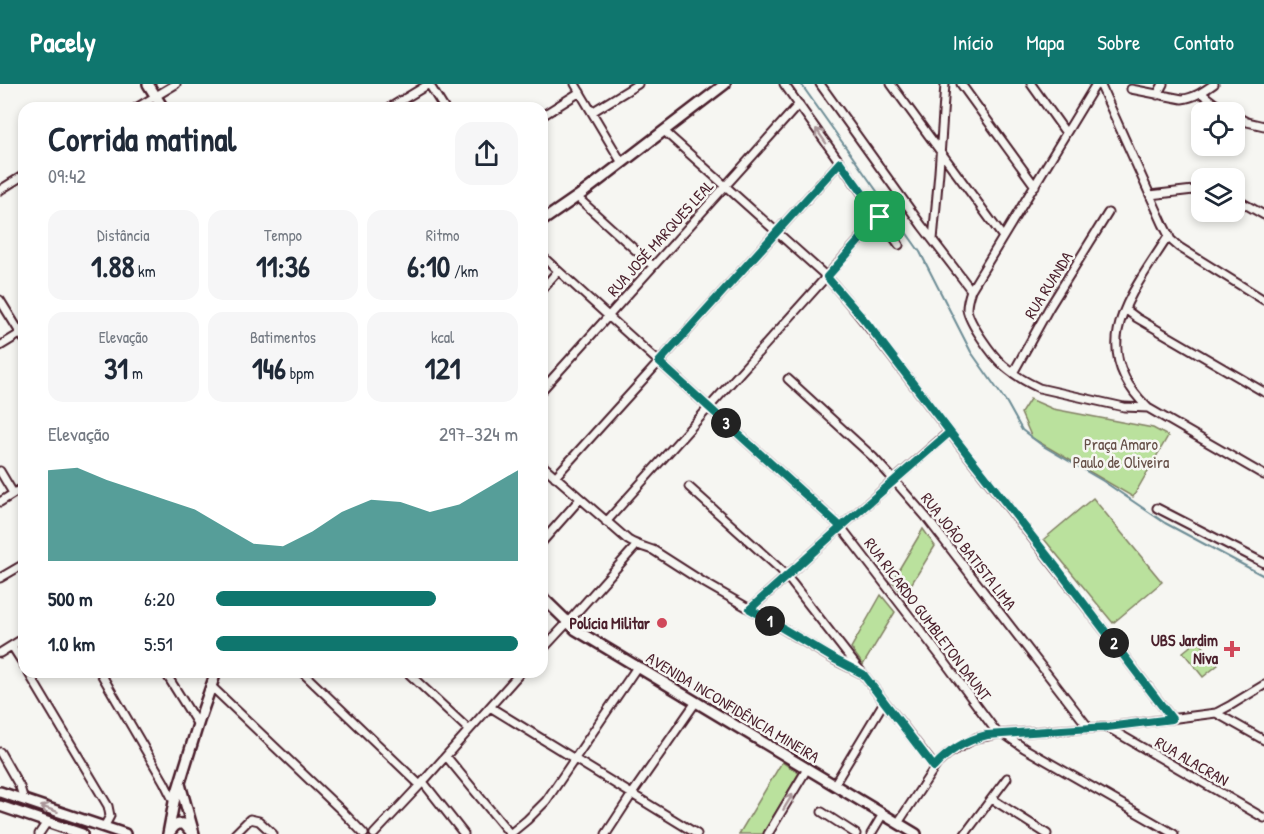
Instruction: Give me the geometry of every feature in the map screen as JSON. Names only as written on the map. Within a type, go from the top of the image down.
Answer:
[{"type":"main road","points":[[148,84],[160,102]]},
{"type":"main road","points":[[548,217],[725,84]]},
{"type":"main road","name":"AVENIDA INCONFIDÊNCIA MINEIRA","points":[[548,603],[576,630],[916,834]]},
{"type":"main road","points":[[169,834],[174,802],[214,678]]},
{"type":"main road","points":[[180,784],[193,834]]},
{"type":"main road","points":[[0,792],[125,834]]},
{"type":"main road","points":[[0,806],[82,834]]},
{"type":"main road","points":[[169,834],[176,825],[180,824],[184,824],[193,834]]},
{"type":"street","points":[[146,102],[176,84]]},
{"type":"street","points":[[399,102],[429,84],[440,102]]},
{"type":"street","points":[[575,84],[622,163]]},
{"type":"street","points":[[592,112],[638,84]]},
{"type":"street","points":[[784,84],[899,245]]},
{"type":"street","points":[[820,84],[971,290]]},
{"type":"street","points":[[891,84],[1003,237]]},
{"type":"street","points":[[933,240],[945,84]]},
{"type":"street","points":[[961,84],[1035,186]]},
{"type":"street","points":[[1031,84],[1066,133]]},
{"type":"street","points":[[1098,84],[971,290],[967,302],[969,314],[986,344],[998,360],[1013,373],[1039,388],[1124,407],[1148,408]]},
{"type":"street","points":[[1098,84],[1171,240],[1264,300]]},
{"type":"street","points":[[1157,95],[1163,84]]},
{"type":"street","points":[[1131,89],[1182,99],[1201,93],[1214,84]]},
{"type":"street","points":[[548,112],[580,92]]},
{"type":"street","points":[[1201,93],[1213,102]]},
{"type":"street","name":"RUA JOSÉ MARQUES LEAL","points":[[548,383],[799,104]]},
{"type":"street","points":[[1245,121],[1257,126],[1264,126]]},
{"type":"street","points":[[664,131],[827,277],[866,322],[1172,719]]},
{"type":"street","points":[[555,477],[840,162]]},
{"type":"street","points":[[0,190],[18,179]]},
{"type":"street","points":[[1150,195],[1191,190]]},
{"type":"street","points":[[577,197],[653,266]]},
{"type":"street","points":[[1245,204],[1264,215]]},
{"type":"street","name":"RUA RUANDA","points":[[1013,373],[1049,308],[1108,213]]},
{"type":"street","points":[[606,522],[880,217]]},
{"type":"street","points":[[1169,235],[1128,302],[1119,322],[1116,340],[1118,359],[1131,389],[1148,408],[1264,475]]},
{"type":"street","name":"RUA RICARDO GUMBLETON DAUNT","points":[[548,262],[841,527],[1001,734],[1174,834]]},
{"type":"street","points":[[548,282],[558,271]]},
{"type":"street","points":[[0,300],[18,327]]},
{"type":"street","points":[[1125,309],[1264,392]]},
{"type":"street","points":[[0,346],[18,337]]},
{"type":"street","name":"RUA JOÃO BATISTA LIMA","points":[[788,379],[873,457],[926,517],[1089,728]]},
{"type":"street","points":[[750,609],[950,432]]},
{"type":"street","points":[[0,471],[14,494]]},
{"type":"street","points":[[548,471],[636,546],[653,550],[703,582],[863,674]]},
{"type":"street","points":[[689,487],[786,576],[934,767]]},
{"type":"street","points":[[0,502],[18,491]]},
{"type":"street","points":[[548,535],[580,499]]},
{"type":"street","points":[[1157,508],[1264,563]]},
{"type":"street","points":[[548,644],[636,546]]},
{"type":"street","points":[[0,578],[18,568]]},
{"type":"street","points":[[0,653],[18,642]]},
{"type":"street","points":[[12,646],[18,656]]},
{"type":"street","points":[[446,756],[510,834],[546,801],[637,667]]},
{"type":"street","points":[[32,678],[108,806],[110,816],[104,827]]},
{"type":"street","points":[[103,678],[174,802]]},
{"type":"street","points":[[169,678],[198,725]]},
{"type":"street","points":[[308,678],[421,784],[464,834]]},
{"type":"street","points":[[413,678],[469,730]]},
{"type":"street","points":[[374,834],[490,707],[513,678]]},
{"type":"street","points":[[898,823],[934,767],[948,754],[976,738],[1001,734],[1107,727],[1216,713],[1264,685]]},
{"type":"street","points":[[211,686],[364,834]]},
{"type":"street","points":[[606,834],[631,794],[696,702]]},
{"type":"street","points":[[834,785],[884,702]]},
{"type":"street","points":[[490,707],[692,833]]},
{"type":"street","points":[[1216,713],[1264,740]]},
{"type":"street","name":"RUA ALACRAN","points":[[1107,727],[1264,818]]},
{"type":"street","points":[[0,752],[21,787],[24,800]]},
{"type":"street","points":[[768,834],[807,769]]},
{"type":"street","points":[[965,834],[1007,778]]},
{"type":"street","points":[[992,799],[1047,834]]},
{"type":"street","points":[[822,812],[856,834]]},
{"type":"street","points":[[871,834],[883,814]]},
{"type":"street","points":[[235,834],[250,819],[259,821],[273,834]]},
{"type":"street","points":[[39,834],[46,822]]},
{"type":"green space","name":"Praça Amaro Paulo de Oliveira","points":[[1030,399],[1053,409],[1153,428],[1168,436],[1133,497],[1032,438],[1021,413]]},
{"type":"green space","points":[[1093,498],[1162,582],[1113,623],[1044,539]]},
{"type":"green space","points":[[923,529],[935,546],[904,596],[892,581]]},
{"type":"green space","points":[[881,595],[895,612],[863,665],[851,648]]},
{"type":"green space","points":[[1198,640],[1218,665],[1203,677],[1183,652]]},
{"type":"green space","points":[[782,762],[799,773],[763,834],[739,834]]},
{"type":"waterway","points":[[801,84],[920,252],[971,352],[1007,403],[1022,430],[1043,446],[1103,481],[1165,523],[1264,576]]},
{"type":"place","name":"Polícia Militar","points":[[662,623]]},
{"type":"place","name":"UBS Jardim Niva","points":[[1232,649]]},
{"type":"route","points":[[880,217],[827,277],[866,322],[950,432],[750,609],[863,674],[934,767],[965,743],[987,735],[1107,727],[1172,719],[950,432],[841,527],[659,362],[840,162],[880,217]]}]
